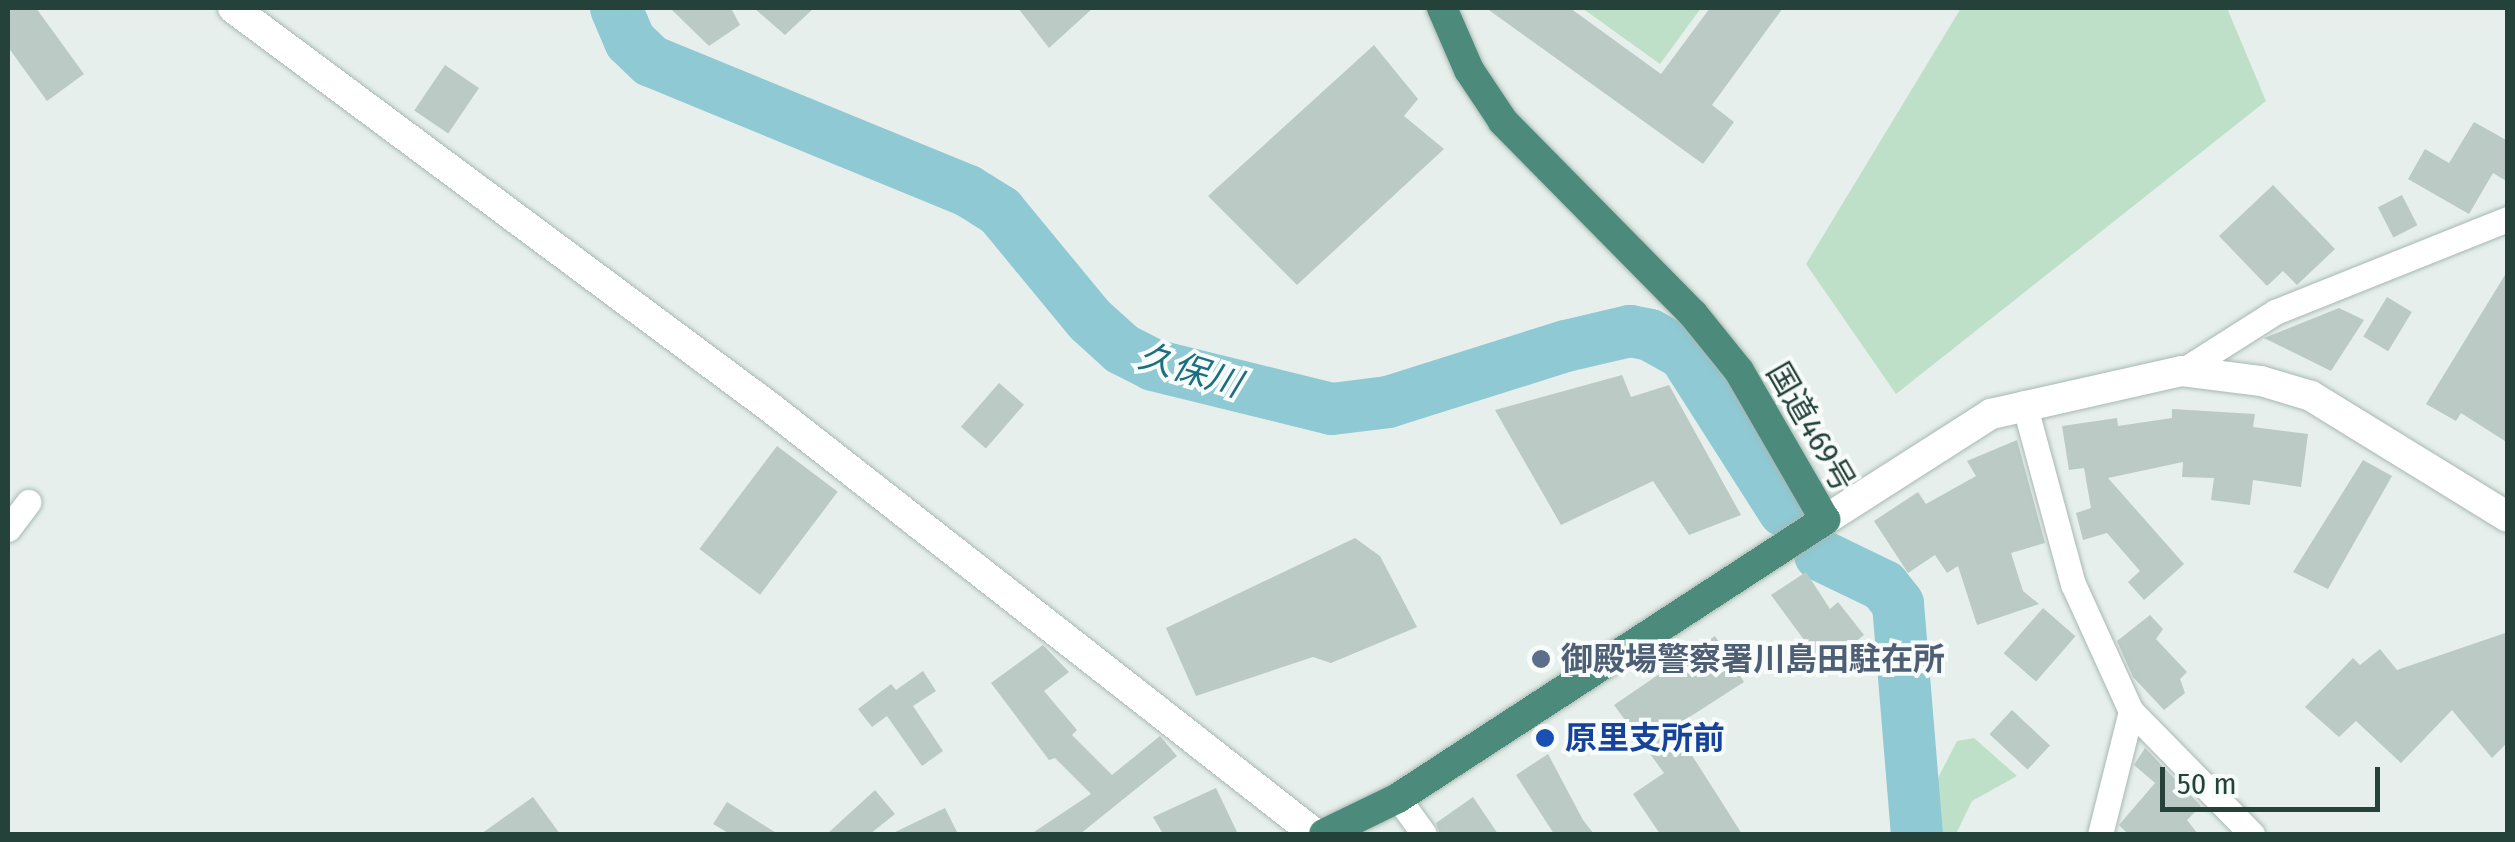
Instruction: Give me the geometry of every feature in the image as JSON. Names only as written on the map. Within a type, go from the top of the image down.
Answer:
[{"type":"highway","name":"国道469号","points":[[1324,834],[1398,798],[1826,520],[1738,371],[1693,314],[1503,121],[1468,70],[1444,9]]},
{"type":"street","points":[[233,8],[771,408],[1315,834]]},
{"type":"street","points":[[2182,371],[2275,312],[2508,219]]},
{"type":"street","points":[[1826,520],[1961,430],[2024,403],[2182,371],[2261,381],[2310,396],[2508,517]]},
{"type":"street","points":[[2024,403],[2073,584],[2131,710],[2252,834]]},
{"type":"street","points":[[8,530],[28,502]]},
{"type":"street","points":[[2100,834],[2131,710]]},
{"type":"street","points":[[1398,798],[1424,834]]},
{"type":"green space","points":[[1582,8],[1701,8],[1660,64]]},
{"type":"green space","points":[[1961,8],[2227,8],[2266,101],[1896,394],[1806,264]]},
{"type":"green space","points":[[1974,738],[2017,776],[1972,801],[1956,834],[1909,834],[1957,741]]},
{"type":"building","points":[[8,8],[36,8],[84,74],[47,101],[8,47]]},
{"type":"building","points":[[670,8],[731,8],[740,25],[709,46]]},
{"type":"building","points":[[754,8],[814,8],[785,35]]},
{"type":"building","points":[[1018,8],[1093,8],[1049,48]]},
{"type":"building","points":[[1486,8],[1570,8],[1661,74],[1710,8],[1783,8],[1712,105],[1734,122],[1703,164]]},
{"type":"building","points":[[1374,45],[1418,99],[1404,116],[1444,149],[1297,285],[1208,196]]},
{"type":"building","points":[[445,65],[479,88],[448,134],[414,111]]},
{"type":"building","points":[[2474,122],[2508,141],[2508,182],[2493,173],[2469,214],[2408,179],[2425,149],[2449,163]]},
{"type":"building","points":[[2273,185],[2335,249],[2297,285],[2283,271],[2267,286],[2219,236]]},
{"type":"building","points":[[2402,195],[2417,225],[2393,238],[2378,207]]},
{"type":"building","points":[[2508,270],[2508,443],[2461,413],[2456,421],[2426,404]]},
{"type":"building","points":[[2387,297],[2412,312],[2388,351],[2363,336]]},
{"type":"building","points":[[2339,308],[2364,320],[2331,371],[2264,338]]},
{"type":"building","points":[[1622,375],[1631,397],[1669,385],[1741,515],[1689,535],[1653,481],[1561,525],[1495,410]]},
{"type":"building","points":[[999,383],[1024,405],[986,448],[961,427]]},
{"type":"building","points":[[2172,409],[2255,414],[2253,427],[2308,434],[2301,487],[2253,480],[2250,505],[2211,500],[2214,478],[2182,477],[2183,462],[2108,478],[2184,564],[2144,600],[2128,582],[2140,571],[2107,533],[2083,540],[2076,513],[2091,508],[2084,468],[2069,470],[2062,426],[2117,418],[2118,426],[2172,418]]},
{"type":"building","points":[[2017,440],[2045,543],[2011,553],[2023,591],[2039,604],[1977,625],[1958,566],[1947,573],[1935,555],[1908,573],[1874,521],[1918,492],[1926,504],[1976,476],[1967,461]]},
{"type":"building","points":[[777,446],[838,492],[760,595],[699,549]]},
{"type":"building","points":[[2363,460],[2392,476],[2328,589],[2293,572]]},
{"type":"building","points":[[1355,538],[1380,556],[1417,627],[1331,663],[1313,657],[1196,696],[1166,628]]},
{"type":"building","points":[[1806,572],[1830,609],[1838,602],[1864,635],[1824,667],[1771,595]]},
{"type":"building","points":[[2043,608],[2075,636],[2036,681],[2004,653]]},
{"type":"building","points":[[2150,615],[2163,629],[2156,639],[2187,672],[2180,679],[2185,693],[2164,710],[2133,677],[2117,641]]},
{"type":"building","points":[[2508,632],[2508,742],[2492,758],[2452,710],[2401,763],[2356,721],[2339,737],[2305,707],[2353,658],[2360,665],[2380,649],[2397,670]]},
{"type":"building","points":[[1715,636],[1744,682],[1674,727],[1742,834],[1660,834],[1633,794],[1664,773],[1614,705]]},
{"type":"building","points":[[1043,645],[1069,672],[1044,691],[1077,730],[1072,735],[1112,775],[1160,736],[1177,756],[1080,834],[1031,834],[1091,794],[1055,758],[1049,760],[991,683]]},
{"type":"building","points":[[923,671],[936,691],[913,706],[943,751],[922,766],[887,716],[872,727],[858,709],[891,684],[896,690]]},
{"type":"building","points":[[2012,710],[2050,745],[2028,770],[1989,734]]},
{"type":"building","points":[[2145,748],[2201,806],[2187,820],[2198,834],[2128,834],[2119,825],[2155,783],[2134,765]]},
{"type":"building","points":[[1548,754],[1594,834],[1554,834],[1516,775]]},
{"type":"building","points":[[1216,788],[1238,834],[1163,834],[1153,817]]},
{"type":"building","points":[[875,790],[895,814],[870,834],[827,834]]},
{"type":"building","points":[[533,797],[560,834],[481,834]]},
{"type":"building","points":[[1473,797],[1498,834],[1440,834],[1436,823]]},
{"type":"building","points":[[727,802],[778,834],[730,834],[713,824]]},
{"type":"building","points":[[945,808],[958,834],[891,834]]},
{"type":"waterway","name":"久保川","points":[[616,8],[630,41],[651,61],[968,191],[1000,211],[1090,320],[1122,349],[1153,365],[1332,409],[1388,402],[1566,346],[1630,331],[1650,335],[1684,354],[1784,511]]},
{"type":"waterway","name":"久保川","points":[[1820,555],[1884,586],[1898,604],[1917,834]]},
{"type":"place","name":"御殿場警察署川島田駐在所","points":[[1541,659]]},
{"type":"place","name":"原里支所前","points":[[1545,738]]}]
